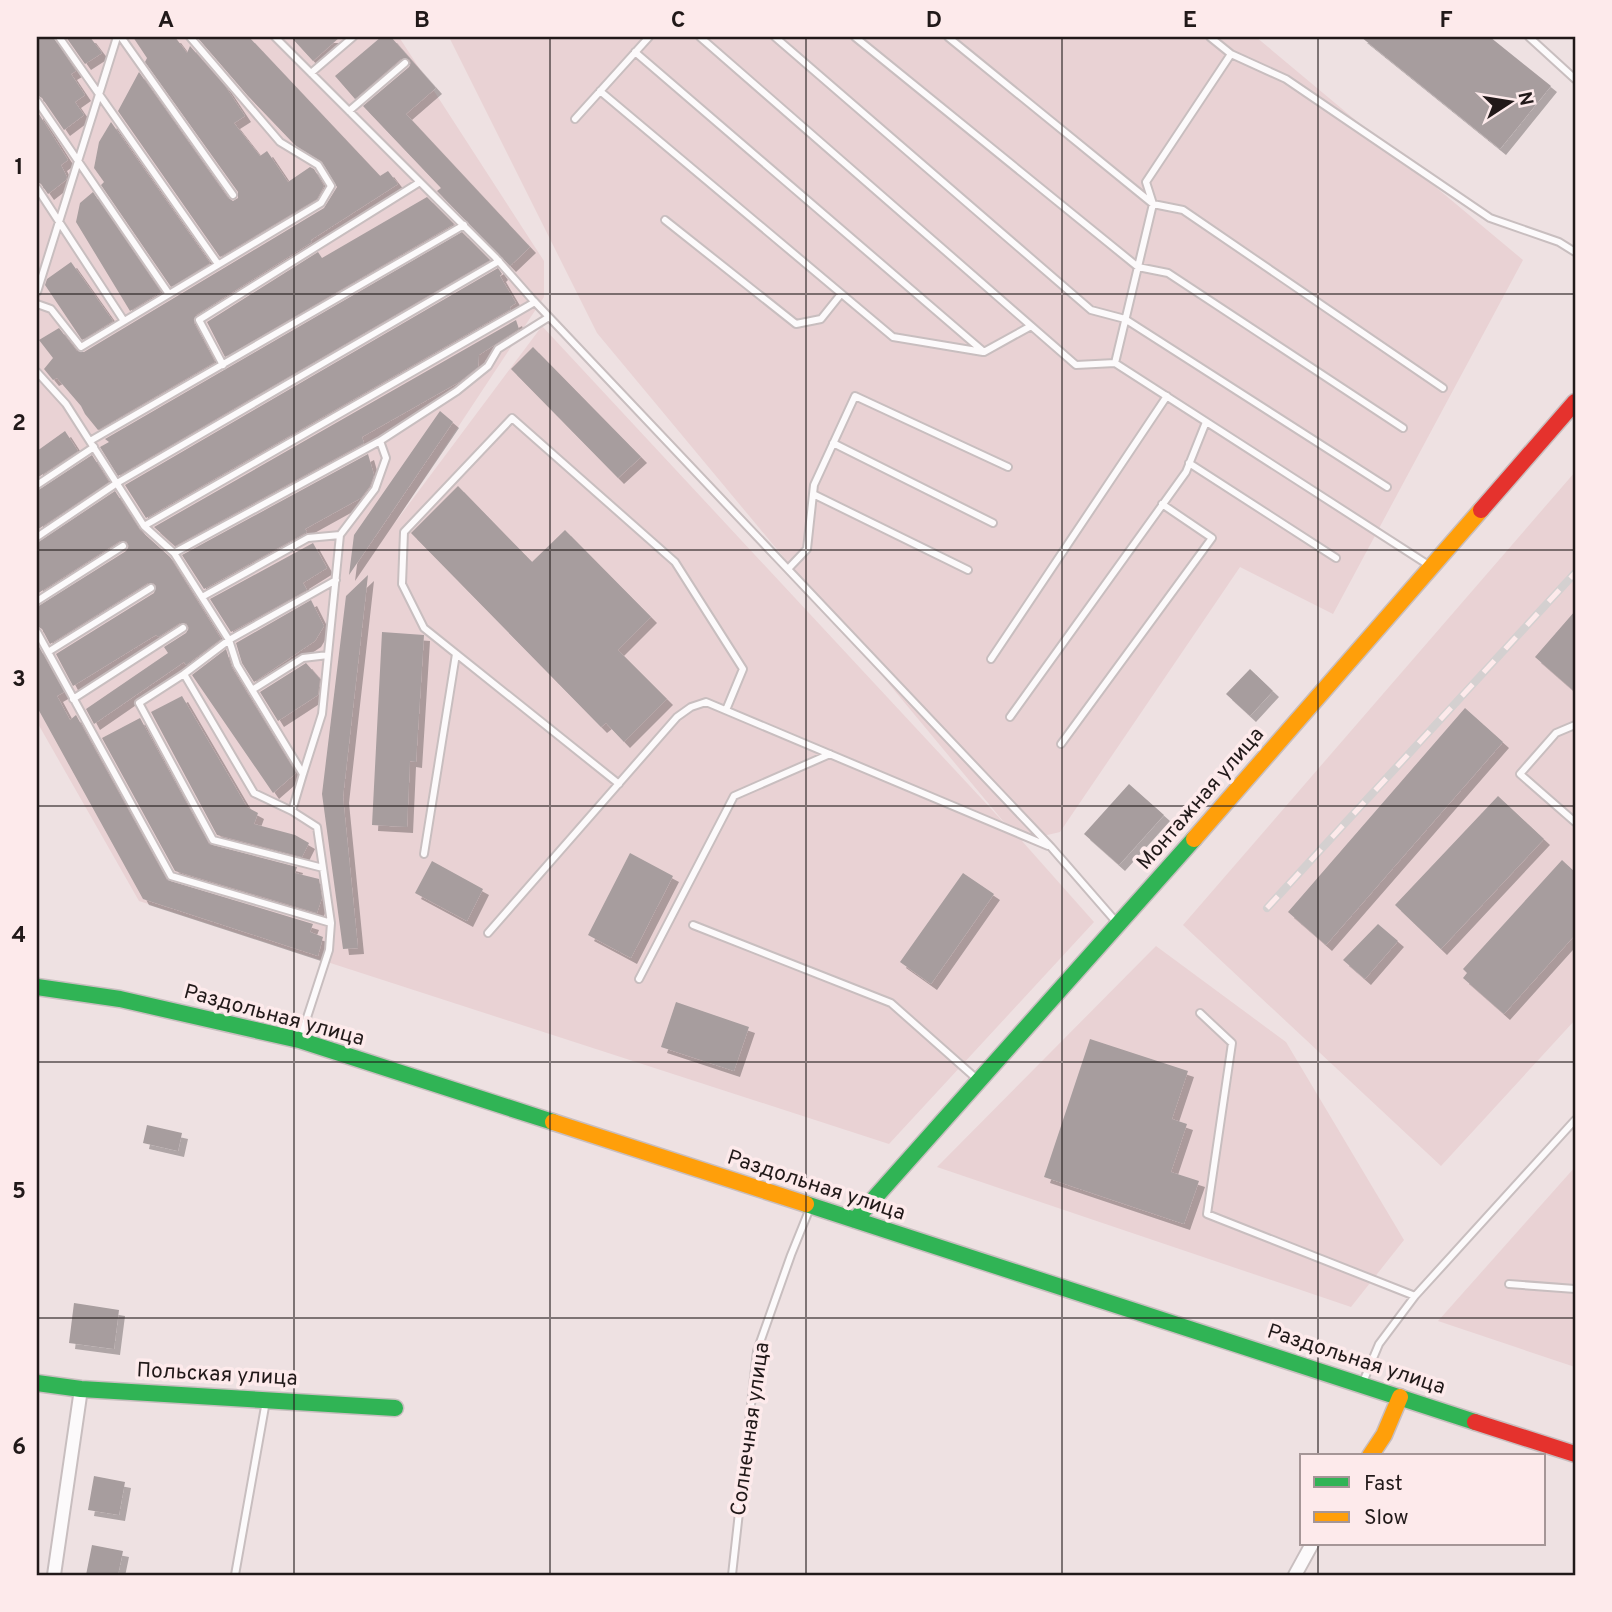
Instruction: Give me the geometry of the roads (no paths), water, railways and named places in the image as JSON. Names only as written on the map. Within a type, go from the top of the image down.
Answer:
[{"type":"main road","name":"Монтажная улица","points":[[855,1220],[1119,925],[1575,402]]},
{"type":"main road","name":"Раздольная улица","points":[[37,986],[120,999],[299,1040],[1575,1454]]},
{"type":"main road","name":"Польская улица","points":[[37,1383],[81,1389],[395,1408]]},
{"type":"main road","points":[[1371,1454],[1384,1435],[1400,1397]]},
{"type":"street","points":[[54,1575],[81,1389]]},
{"type":"street","points":[[1295,1575],[1311,1546]]},
{"type":"lane","points":[[59,37],[218,264]]},
{"type":"lane","points":[[37,292],[119,37]]},
{"type":"lane","points":[[119,37],[233,195]]},
{"type":"lane","points":[[37,304],[51,309],[81,347],[321,203],[331,186],[318,165],[280,142],[190,37]]},
{"type":"lane","points":[[275,37],[499,261],[1051,847],[1119,925]]},
{"type":"lane","points":[[311,72],[354,37]]},
{"type":"lane","points":[[575,119],[649,37]]},
{"type":"lane","points":[[699,37],[1076,365],[1115,363],[1432,567]]},
{"type":"lane","points":[[775,37],[1091,310],[1125,319],[1387,487]]},
{"type":"lane","points":[[855,37],[1138,267],[1168,273],[1403,428]]},
{"type":"lane","points":[[948,37],[1153,205],[1183,210],[1443,388]]},
{"type":"lane","points":[[1210,37],[1231,54],[1286,79],[1490,218],[1559,242],[1575,252]]},
{"type":"lane","points":[[1529,37],[1575,79]]},
{"type":"lane","points":[[635,52],[985,352]]},
{"type":"lane","points":[[1115,363],[1153,205],[1146,182],[1231,54]]},
{"type":"lane","points":[[349,111],[405,63]]},
{"type":"lane","points":[[600,91],[893,337],[985,352],[1031,326]]},
{"type":"lane","points":[[37,101],[169,294]]},
{"type":"lane","points":[[223,365],[199,320],[420,182]]},
{"type":"lane","points":[[37,188],[124,321]]},
{"type":"lane","points":[[665,220],[796,324],[821,319],[841,293]]},
{"type":"lane","points":[[37,485],[92,444],[464,226]]},
{"type":"lane","points":[[37,537],[117,483],[499,261]]},
{"type":"lane","points":[[144,526],[535,302]]},
{"type":"lane","points":[[174,553],[380,441],[457,391],[488,366],[498,349],[549,317]]},
{"type":"lane","points":[[37,372],[66,404],[144,526],[174,553],[229,640],[237,665],[303,774]]},
{"type":"lane","points":[[788,569],[807,549],[814,485],[855,396],[1008,467]]},
{"type":"lane","points":[[991,659],[1167,396]]},
{"type":"lane","points":[[619,784],[424,628],[402,584],[404,532],[512,418],[675,562],[743,670],[726,710]]},
{"type":"lane","points":[[1010,717],[1162,504],[1189,463],[1206,422]]},
{"type":"lane","points":[[292,811],[322,714],[340,535],[375,489],[386,458],[380,441]]},
{"type":"lane","points":[[833,443],[993,523]]},
{"type":"lane","points":[[1189,463],[1336,558]]},
{"type":"lane","points":[[813,494],[968,570]]},
{"type":"lane","points":[[1061,744],[1212,538],[1162,504]]},
{"type":"lane","points":[[202,597],[309,538],[340,535]]},
{"type":"lane","points":[[37,601],[123,546]]},
{"type":"lane","points":[[323,868],[213,840],[139,703],[229,640],[335,580]]},
{"type":"lane","points":[[48,652],[151,588]]},
{"type":"lane","points":[[73,698],[183,628]]},
{"type":"lane","points":[[37,632],[171,876],[331,923]]},
{"type":"lane","points":[[424,854],[456,654]]},
{"type":"lane","points":[[252,690],[303,658],[328,655]]},
{"type":"lane","points":[[184,674],[254,793],[292,811],[317,827],[331,923],[329,950],[299,1040]]},
{"type":"lane","points":[[488,933],[677,717],[691,707],[706,702],[1051,847]]},
{"type":"lane","points":[[1575,725],[1556,733],[1520,774],[1575,822]]},
{"type":"lane","points":[[639,979],[734,796],[830,754]]},
{"type":"lane","points":[[693,925],[891,1003],[979,1081]]},
{"type":"lane","points":[[1200,1013],[1232,1043],[1207,1214],[1415,1296]]},
{"type":"lane","points":[[1363,1384],[1379,1344],[1415,1296],[1575,1120]]},
{"type":"lane","name":"Солнечная улица","points":[[732,1575],[757,1351],[811,1206]]},
{"type":"lane","points":[[1509,1284],[1575,1289]]},
{"type":"lane","points":[[235,1575],[266,1399]]},
{"type":"railway","points":[[1267,908],[1575,573]]}]
